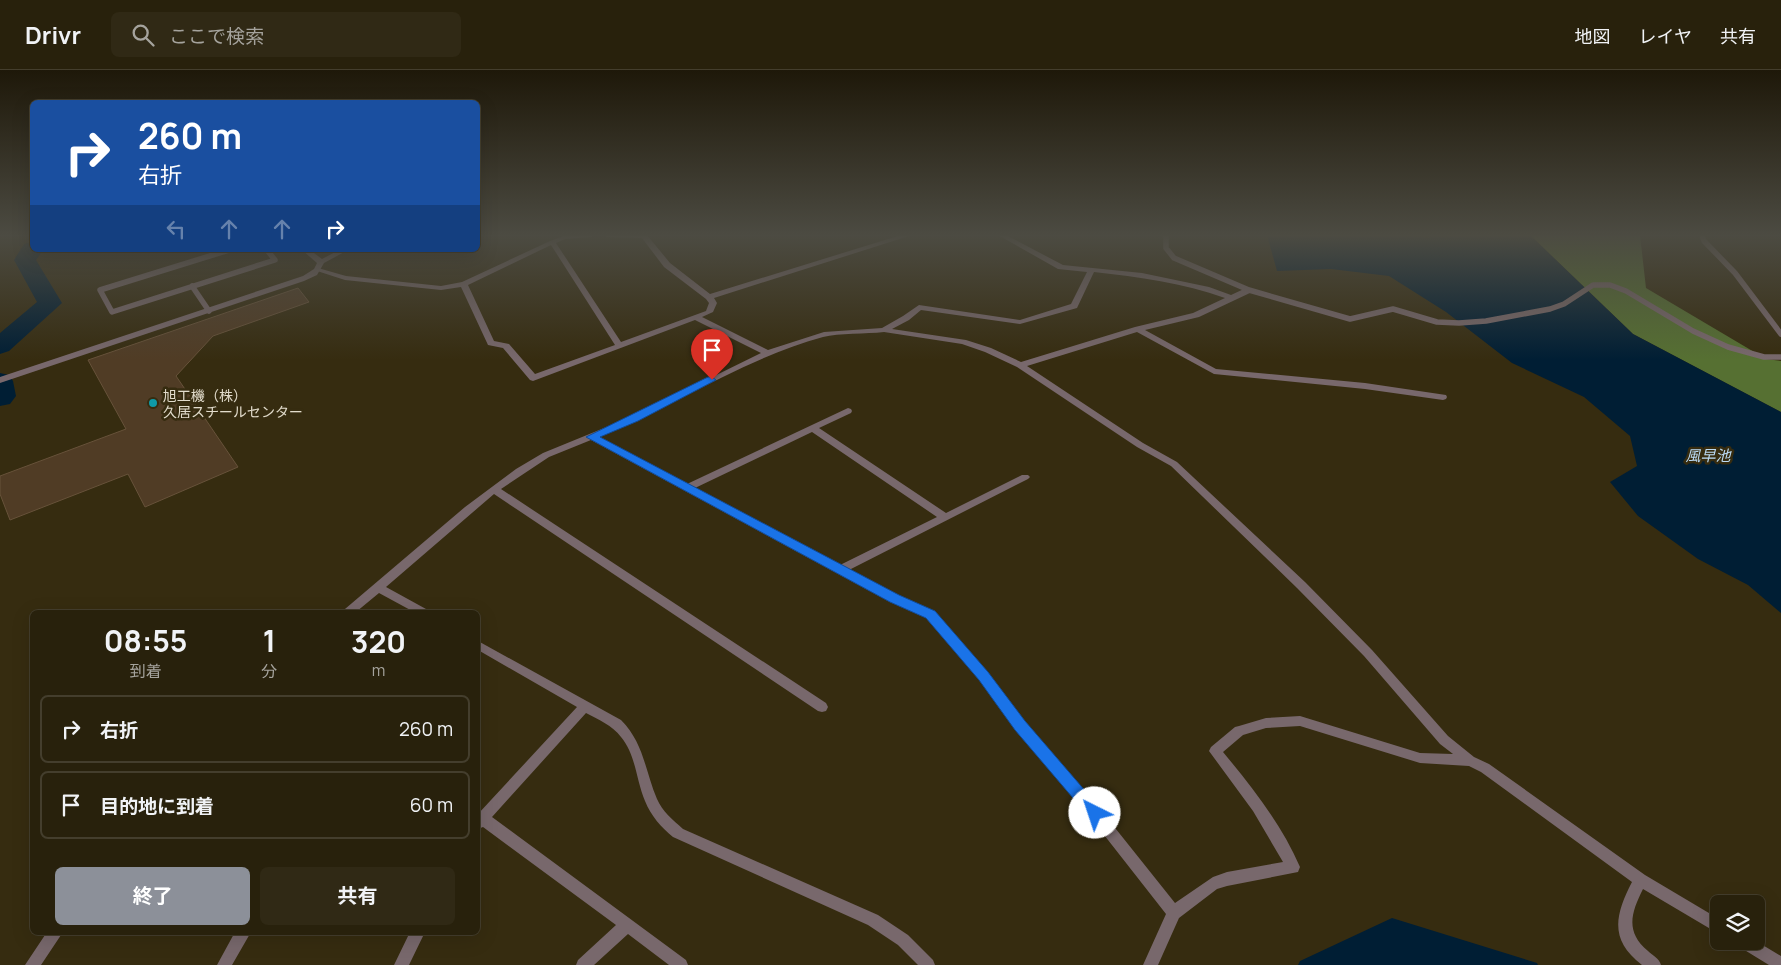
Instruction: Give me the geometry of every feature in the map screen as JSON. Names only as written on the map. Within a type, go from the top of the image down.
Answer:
[{"type":"street","points":[[0,380],[308,277]]},
{"type":"street","points":[[343,277],[441,288],[464,284],[479,277]]},
{"type":"street","points":[[575,277],[619,345]]},
{"type":"street","points":[[464,284],[491,343],[506,346],[533,378],[619,345],[698,318],[709,312],[713,302],[682,277]]},
{"type":"street","points":[[709,297],[774,277]]},
{"type":"street","points":[[884,330],[906,318],[919,307],[1009,322],[1020,322],[1074,306],[1089,277]]},
{"type":"street","points":[[1150,277],[1206,289],[1231,298]]},
{"type":"street","points":[[1020,365],[1138,329],[1196,315],[1249,290]]},
{"type":"street","points":[[698,318],[767,353]]},
{"type":"street","points":[[1138,329],[1214,371],[1366,386],[1442,397]]},
{"type":"street","points":[[352,610],[495,490],[546,456],[634,419],[767,353],[824,334],[884,330],[964,342],[1005,356],[1140,445],[1174,464],[1301,585],[1368,654],[1444,740],[1470,761],[1485,768],[1640,880],[1710,922]]},
{"type":"street","points":[[686,488],[848,411]]},
{"type":"street","points":[[812,428],[945,517]]},
{"type":"street","points":[[592,437],[894,599],[930,615],[983,676],[1020,725],[1095,813],[1174,913]]},
{"type":"street","points":[[840,570],[1025,477]]},
{"type":"street","points":[[495,490],[822,707]]},
{"type":"street","points":[[379,588],[418,610]]},
{"type":"street","points":[[480,646],[617,724],[628,733],[652,802],[664,822],[678,833],[874,920],[903,940],[928,965]]},
{"type":"street","points":[[585,706],[480,821],[681,965]]},
{"type":"street","points":[[1150,965],[1174,913],[1213,884],[1227,879],[1292,867],[1280,843],[1246,788],[1215,751],[1239,731],[1266,723],[1300,721],[1420,758],[1470,761]]},
{"type":"street","points":[[1640,880],[1630,899],[1624,920],[1625,937],[1632,948],[1654,965]]},
{"type":"street","points":[[583,965],[627,925]]},
{"type":"street","points":[[32,965],[54,935]]},
{"type":"street","points":[[224,965],[242,935]]},
{"type":"street","points":[[401,965],[416,935]]},
{"type":"street","points":[[1758,950],[1781,964]]},
{"type":"lane","points":[[143,277],[100,290],[112,312],[221,277]]},
{"type":"lane","points":[[1218,277],[1249,290],[1350,319],[1361,320],[1384,309],[1396,309],[1436,322],[1454,324],[1537,312],[1562,305],[1585,288],[1603,283],[1624,291],[1707,338],[1738,351],[1766,359],[1781,357]]},
{"type":"lane","points":[[1738,277],[1781,334]]},
{"type":"lane","points":[[192,286],[209,311]]},
{"type":"green space","points":[[1573,277],[1645,277],[1646,288],[1766,359],[1781,361],[1781,412],[1633,334]]},
{"type":"water","name":"風早池","points":[[1390,277],[1573,277],[1633,334],[1781,412],[1781,613],[1748,585],[1698,559],[1638,516],[1610,482],[1637,466],[1630,436],[1584,397],[1512,363],[1446,312]]},
{"type":"water","points":[[1392,918],[1537,963],[1538,965],[1298,965],[1300,961]]},
{"type":"building","name":"旭工機（株） 久居スチールセンター","points":[[298,288],[309,302],[213,336],[176,376],[238,467],[145,507],[128,474],[10,520],[0,494],[0,476],[126,429],[88,360]]},
{"type":"waterway","points":[[0,346],[50,303],[35,277]]},
{"type":"waterway","points":[[0,381],[2,396],[0,398]]},
{"type":"place","name":"旭工機（株） 久居スチールセンター","points":[[153,403]]},
{"type":"route","points":[[712,380],[634,419],[592,437],[894,599],[930,615],[983,676],[1020,725],[1095,813]]}]
